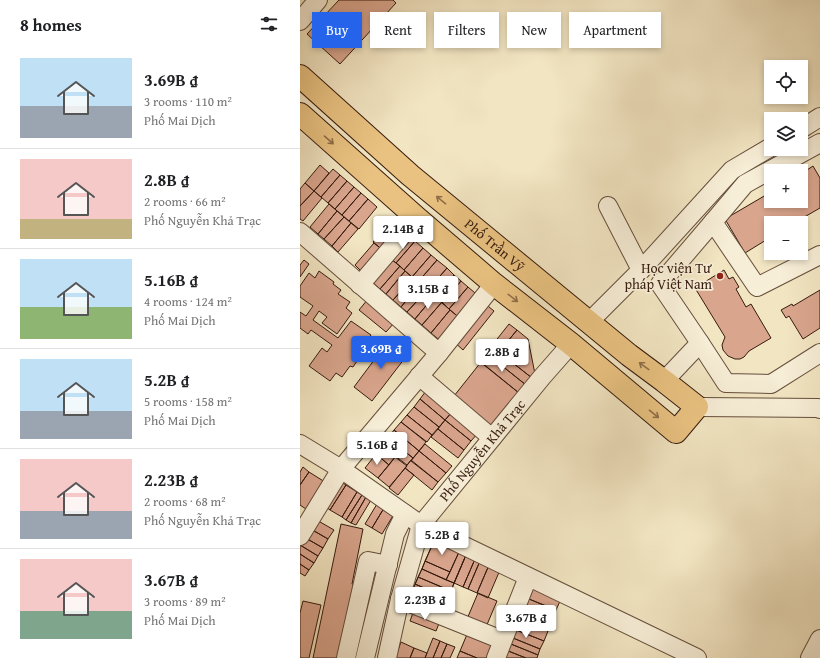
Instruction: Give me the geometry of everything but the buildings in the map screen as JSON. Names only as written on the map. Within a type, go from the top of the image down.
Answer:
[{"type":"main road","name":"Phố Trần Vỹ","points":[[300,76],[410,175],[629,355],[697,407],[676,432],[571,344],[494,284],[300,114]]},
{"type":"main road","points":[[571,344],[589,322]]},
{"type":"street","points":[[300,21],[318,0]]},
{"type":"street","points":[[808,124],[820,117]]},
{"type":"street","points":[[820,143],[745,184],[660,284],[726,382],[771,384],[820,353]]},
{"type":"street","points":[[589,322],[641,270],[732,170],[764,151]]},
{"type":"street","points":[[739,166],[750,181]]},
{"type":"street","points":[[608,206],[641,270]]},
{"type":"street","points":[[360,285],[417,218]]},
{"type":"street","points":[[713,222],[757,287],[820,255]]},
{"type":"street","points":[[300,232],[438,353]]},
{"type":"street","points":[[300,536],[341,469],[494,284]]},
{"type":"street","points":[[664,381],[700,342]]},
{"type":"street","name":"Phố Nguyễn Khả Trạc","points":[[387,658],[400,599],[421,525],[542,376],[571,344]]},
{"type":"street","points":[[419,376],[492,438]]},
{"type":"street","points":[[697,407],[820,409]]},
{"type":"street","points":[[300,444],[341,469],[421,525],[697,658]]},
{"type":"street","points":[[365,658],[395,534],[405,514]]},
{"type":"street","points":[[346,658],[368,562],[388,565]]},
{"type":"street","points":[[496,658],[528,577]]},
{"type":"street","points":[[400,599],[502,640]]},
{"type":"street","points":[[810,658],[820,639]]},
{"type":"place","name":"Học viện Tư pháp Việt Nam","points":[[720,276]]}]
